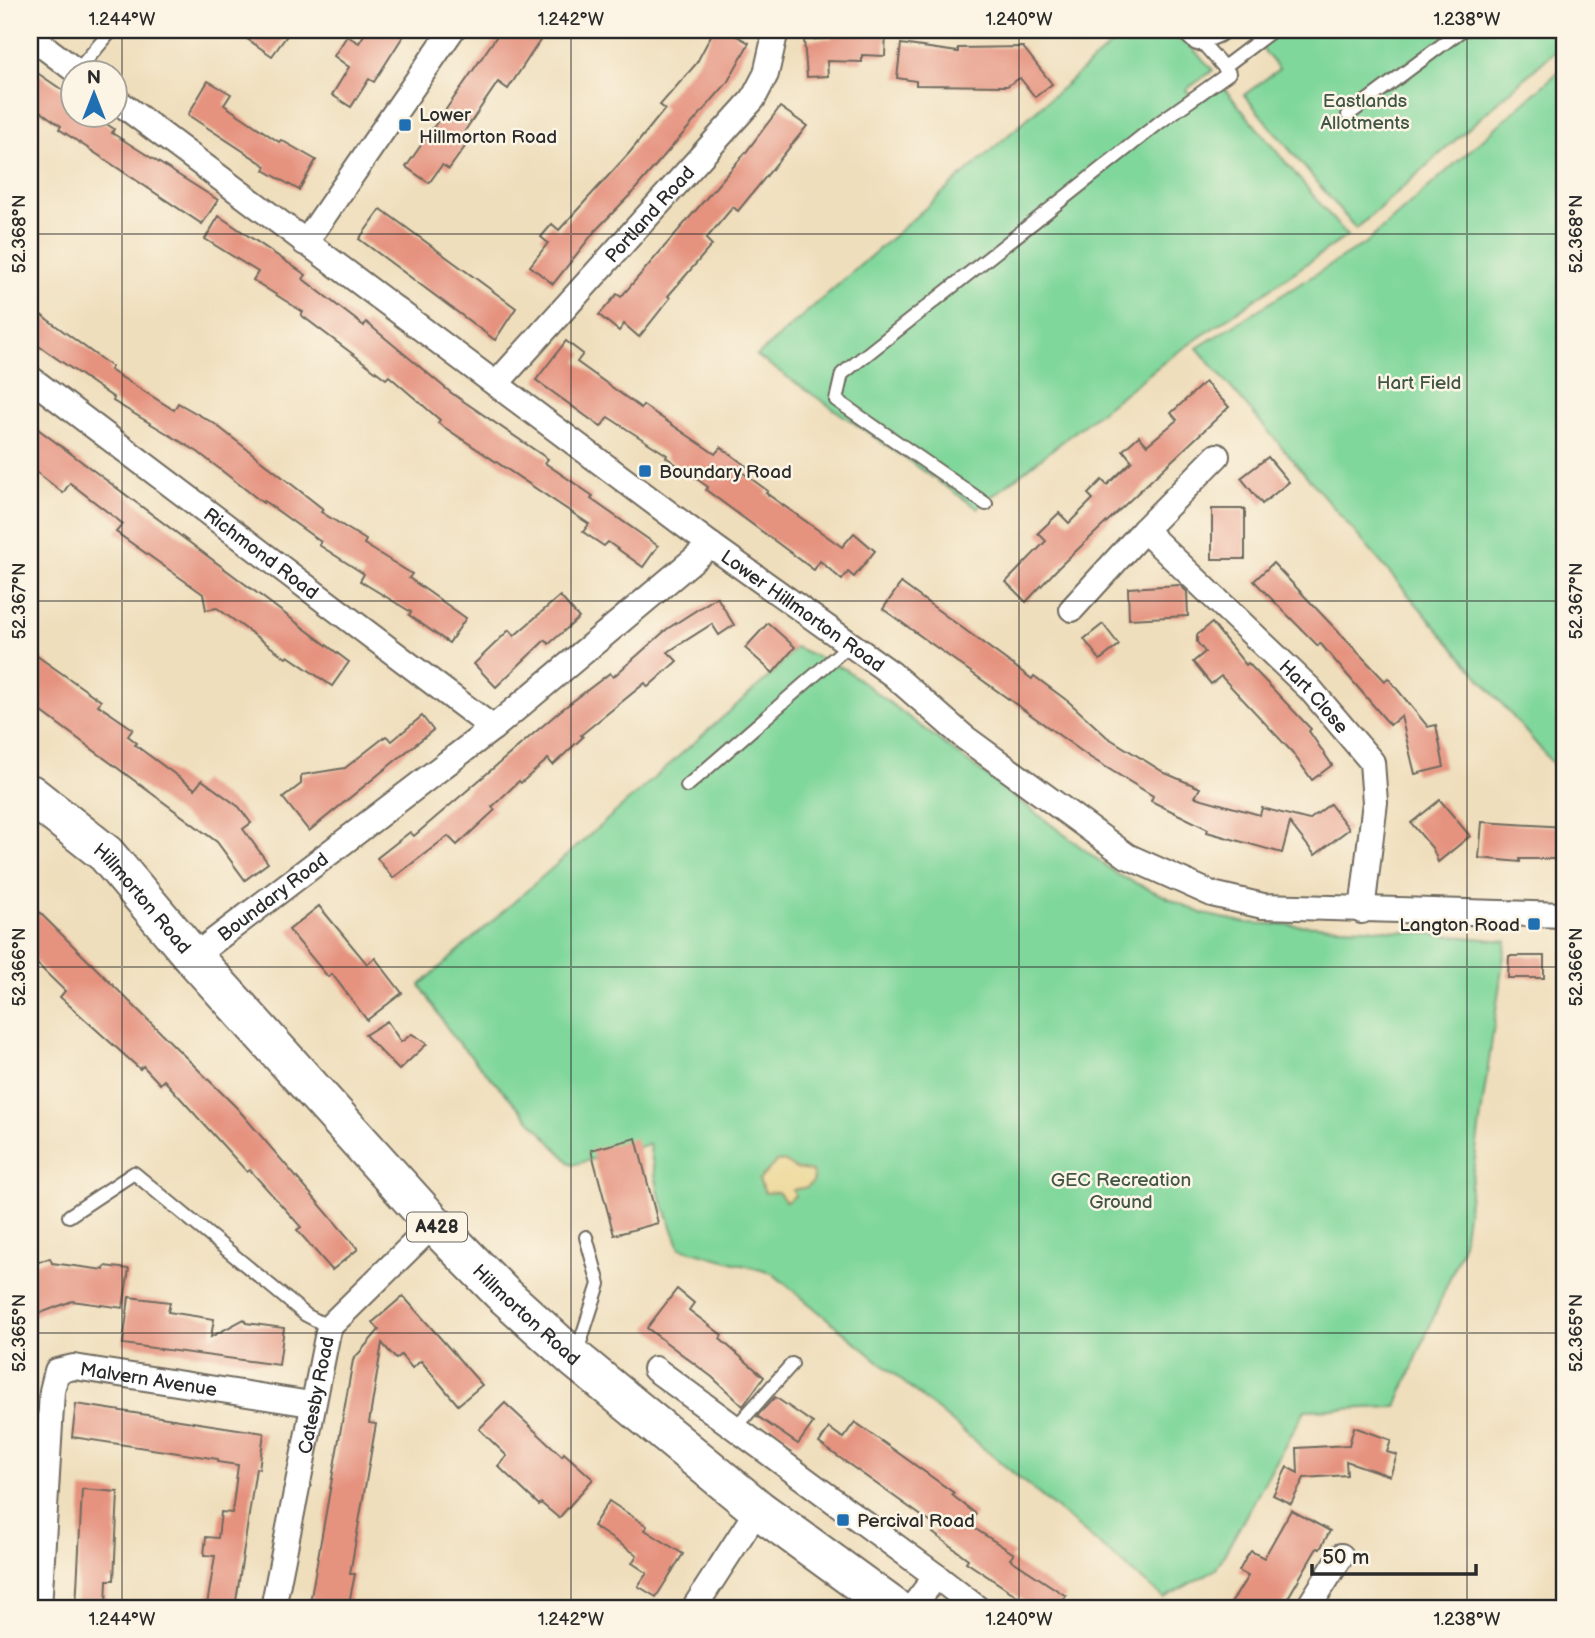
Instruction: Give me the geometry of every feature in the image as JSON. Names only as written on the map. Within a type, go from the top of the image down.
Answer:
[{"type":"highway","name":"Hillmorton Road","points":[[30,794],[106,853],[193,957],[435,1224],[502,1293],[575,1359],[758,1509],[894,1608]]},
{"type":"street","points":[[305,243],[452,30]]},
{"type":"street","name":"Portland Road","points":[[496,384],[753,99],[766,74],[776,30]]},
{"type":"street","points":[[30,36],[62,60]]},
{"type":"street","name":"Lower Hillmorton Road","points":[[130,111],[711,545],[848,646],[892,674],[964,737],[1127,856],[1212,894],[1263,906],[1565,915]]},
{"type":"street","name":"Richmond Road","points":[[30,378],[493,728]]},
{"type":"street","points":[[1072,609],[1217,456]]},
{"type":"street","name":"Hart Close","points":[[1144,530],[1310,689],[1372,762],[1375,802],[1362,911]]},
{"type":"street","name":"Boundary Road","points":[[193,957],[493,728],[711,545]]},
{"type":"street","name":"Catesby Road","points":[[273,1608],[311,1404],[329,1327],[435,1224]]},
{"type":"street","name":"Malvern Avenue","points":[[38,1608],[52,1391],[57,1371],[74,1367],[87,1368],[311,1404]]},
{"type":"street","points":[[655,1369],[977,1608]]},
{"type":"street","points":[[694,1608],[758,1509]]},
{"type":"street","points":[[1308,1608],[1341,1556]]},
{"type":"street","points":[[912,1608],[936,1576]]},
{"type":"lane","points":[[88,60],[112,30]]},
{"type":"lane","points":[[1224,67],[1273,30]]},
{"type":"lane","points":[[1348,116],[1462,30]]},
{"type":"lane","points":[[986,505],[836,400],[842,374],[1160,122],[1229,73],[1201,33]]},
{"type":"lane","points":[[687,786],[848,646]]},
{"type":"lane","points":[[68,1216],[134,1173],[306,1315],[329,1327]]},
{"type":"lane","points":[[575,1359],[600,1284],[586,1237]]},
{"type":"lane","points":[[733,1429],[792,1364]]},
{"type":"green space","points":[[1128,30],[1175,30],[1213,70],[1186,90],[1197,103],[1223,87],[1347,236],[1168,359],[977,508],[757,356]]},
{"type":"green space","name":"Eastlands Allotments","points":[[1284,30],[1565,30],[1565,42],[1356,229],[1244,95],[1279,69],[1261,47]]},
{"type":"green space","name":"Hart Field","points":[[1565,66],[1565,774],[1562,774],[1197,348],[1367,242]]},
{"type":"green space","name":"GEC Recreation Ground","points":[[795,647],[845,669],[1118,875],[1203,914],[1247,923],[1364,928],[1506,941],[1462,1249],[1396,1407],[1305,1410],[1216,1569],[1164,1598],[772,1273],[680,1248],[659,1193],[649,1144],[572,1165],[453,1037],[420,985],[773,673]]},
{"type":"sand","points":[[784,1161],[794,1168],[812,1172],[814,1181],[807,1187],[793,1190],[795,1196],[786,1202],[778,1192],[765,1193],[759,1180],[776,1162]]},
{"type":"building","points":[[234,30],[291,30],[272,56]]},
{"type":"building","points":[[367,30],[407,30],[374,82],[369,79],[351,107],[332,95],[349,67],[334,56],[347,36],[359,43]]},
{"type":"building","points":[[501,30],[547,30],[508,89],[498,82],[460,138],[467,144],[449,169],[442,165],[429,183],[406,167]]},
{"type":"building","points":[[714,30],[738,30],[735,35],[749,43],[727,83],[631,194],[596,230],[553,284],[530,266],[548,243],[541,237],[552,224],[559,230],[630,152],[665,109],[660,105],[696,64]]},
{"type":"building","points":[[833,30],[886,30],[885,56],[862,55],[862,62],[827,61],[828,76],[807,77],[804,40],[832,38]]},
{"type":"building","points":[[901,44],[958,52],[958,48],[1023,47],[1052,84],[1035,97],[1020,78],[1007,86],[916,85],[916,81],[897,78]]},
{"type":"building","points":[[30,68],[60,88],[60,125],[30,104]]},
{"type":"building","points":[[208,81],[231,94],[224,105],[279,142],[281,140],[316,160],[299,190],[264,170],[266,166],[188,115]]},
{"type":"building","points":[[780,107],[807,126],[738,211],[733,207],[706,239],[712,245],[668,296],[670,298],[639,337],[624,324],[619,331],[599,315],[617,294],[621,297],[746,152]]},
{"type":"building","points":[[61,130],[114,130],[112,133],[218,200],[202,224]]},
{"type":"building","points":[[381,209],[516,308],[495,340],[359,239]]},
{"type":"building","points":[[219,216],[306,275],[303,279],[364,326],[366,322],[450,392],[548,459],[545,463],[658,546],[643,567],[608,542],[604,546],[583,532],[589,524],[438,423],[440,420],[389,376],[386,379],[301,315],[303,312],[253,280],[258,272],[205,239]]},
{"type":"building","points":[[40,314],[112,367],[110,370],[174,410],[178,403],[215,424],[323,509],[321,512],[366,540],[364,544],[412,574],[409,578],[466,618],[449,643],[409,615],[411,612],[360,581],[364,574],[319,545],[321,542],[264,501],[263,503],[198,452],[113,401],[114,398],[30,340],[30,328]]},
{"type":"building","points":[[566,341],[583,354],[577,362],[641,408],[643,405],[715,454],[721,447],[746,466],[742,472],[768,491],[766,493],[842,547],[854,533],[875,551],[854,577],[848,572],[842,580],[820,561],[814,570],[706,490],[708,487],[666,457],[667,455],[608,417],[601,427],[536,380]]},
{"type":"building","points":[[1205,382],[1229,407],[1059,567],[1026,602],[1006,582],[1046,541],[1038,533],[1059,513],[1069,523],[1093,499],[1088,494],[1102,480],[1107,485],[1132,461],[1123,450],[1139,436],[1147,445],[1177,420],[1171,413]]},
{"type":"building","points":[[30,423],[349,662],[332,686],[288,656],[286,658],[217,608],[206,610],[203,594],[116,532],[123,524],[70,483],[63,493],[30,467]]},
{"type":"building","points":[[1268,457],[1289,482],[1262,504],[1241,478]]},
{"type":"building","points":[[1212,509],[1245,509],[1245,559],[1212,559]]},
{"type":"building","points":[[1273,563],[1385,681],[1388,678],[1428,727],[1436,725],[1444,767],[1415,774],[1401,716],[1390,725],[1320,643],[1318,646],[1254,581]]},
{"type":"building","points":[[901,583],[1032,679],[1034,676],[1069,702],[1107,737],[1165,773],[1200,788],[1195,797],[1260,815],[1262,808],[1309,820],[1330,804],[1349,829],[1315,855],[1290,823],[1282,853],[1207,832],[1208,829],[1151,801],[1153,796],[1091,758],[883,609]]},
{"type":"building","points":[[1180,585],[1187,592],[1188,616],[1129,619],[1128,588]]},
{"type":"building","points":[[560,596],[579,618],[549,644],[545,640],[496,687],[474,664],[509,630],[514,636]]},
{"type":"building","points":[[717,597],[734,625],[719,635],[712,624],[668,652],[677,661],[648,687],[645,683],[581,735],[583,737],[553,765],[548,759],[521,783],[519,781],[492,807],[495,810],[457,845],[448,836],[393,878],[377,858],[410,832],[414,836],[560,711],[610,673],[613,677],[667,629]]},
{"type":"building","points":[[768,623],[795,647],[773,673],[745,648]]},
{"type":"building","points":[[1212,623],[1246,665],[1248,663],[1311,729],[1309,731],[1332,765],[1312,780],[1292,752],[1221,676],[1211,684],[1193,662],[1205,652],[1197,642],[1197,635]]},
{"type":"building","points":[[1103,624],[1119,645],[1100,660],[1084,639]]},
{"type":"building","points":[[30,651],[101,701],[98,705],[133,729],[128,736],[137,743],[135,745],[195,789],[202,780],[239,807],[251,823],[243,829],[268,863],[245,880],[217,842],[30,703]]},
{"type":"building","points":[[422,716],[433,730],[309,831],[283,798],[301,784],[301,775],[345,768],[386,736],[392,741]]},
{"type":"building","points":[[1440,800],[1470,836],[1438,862],[1433,849],[1411,823]]},
{"type":"building","points":[[1482,822],[1565,827],[1565,859],[1520,859],[1520,862],[1479,858]]},
{"type":"building","points":[[30,903],[237,1108],[358,1249],[332,1270],[297,1230],[301,1227],[164,1080],[160,1084],[143,1066],[140,1069],[60,997],[65,991],[30,957]]},
{"type":"building","points":[[319,906],[367,964],[375,958],[402,993],[367,1020],[332,974],[328,977],[289,930]]},
{"type":"building","points":[[1509,956],[1544,956],[1544,978],[1508,978]]},
{"type":"building","points":[[387,1021],[401,1042],[412,1034],[427,1044],[399,1070],[365,1035]]},
{"type":"building","points":[[636,1138],[658,1223],[614,1235],[591,1150]]},
{"type":"building","points":[[50,1258],[52,1263],[104,1270],[105,1266],[129,1269],[123,1308],[72,1301],[30,1317],[30,1265]]},
{"type":"building","points":[[677,1289],[694,1303],[689,1310],[722,1335],[720,1339],[764,1377],[743,1406],[712,1377],[647,1328]]},
{"type":"building","points":[[403,1296],[482,1385],[458,1405],[421,1361],[412,1368],[401,1355],[396,1359],[382,1343],[369,1423],[376,1424],[350,1574],[355,1574],[348,1608],[309,1608],[353,1360],[379,1330],[373,1322]]},
{"type":"building","points":[[129,1297],[170,1302],[168,1312],[214,1319],[211,1337],[244,1319],[246,1323],[284,1328],[279,1365],[123,1344]]},
{"type":"building","points":[[775,1397],[813,1423],[798,1444],[757,1416]]},
{"type":"building","points":[[505,1403],[562,1456],[564,1453],[593,1479],[559,1518],[541,1503],[539,1505],[498,1466],[507,1456],[479,1429]]},
{"type":"building","points":[[76,1404],[264,1433],[259,1469],[256,1468],[235,1608],[207,1605],[215,1556],[204,1555],[206,1537],[218,1538],[221,1512],[232,1513],[238,1465],[217,1462],[218,1459],[72,1437]]},
{"type":"building","points":[[855,1422],[954,1493],[952,1495],[976,1514],[968,1524],[1014,1554],[1010,1559],[1066,1596],[1058,1608],[1035,1608],[966,1562],[968,1559],[933,1533],[937,1527],[819,1443],[829,1428],[843,1438]]},
{"type":"building","points":[[1354,1427],[1391,1440],[1387,1452],[1397,1455],[1390,1476],[1346,1461],[1347,1475],[1304,1478],[1291,1504],[1273,1495],[1287,1467],[1298,1473],[1297,1448],[1349,1445]]},
{"type":"building","points":[[82,1489],[118,1492],[114,1580],[107,1580],[106,1608],[76,1608]]},
{"type":"building","points":[[609,1501],[647,1526],[645,1530],[683,1554],[656,1597],[638,1586],[647,1573],[632,1563],[637,1555],[593,1526]]},
{"type":"building","points":[[1291,1510],[1330,1531],[1320,1549],[1317,1548],[1282,1608],[1228,1608],[1248,1576],[1239,1571],[1246,1558],[1251,1551],[1264,1558]]},
{"type":"place","name":"Lower Hillmorton Road","points":[[405,125]]},
{"type":"place","name":"Boundary Road","points":[[645,471]]},
{"type":"place","name":"Langton Road","points":[[1534,924]]},
{"type":"place","name":"Percival Road","points":[[843,1520]]}]
